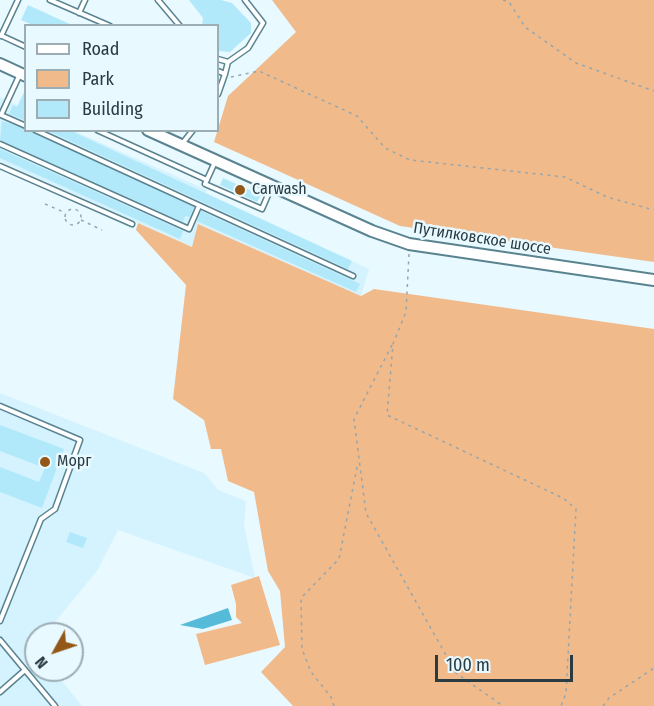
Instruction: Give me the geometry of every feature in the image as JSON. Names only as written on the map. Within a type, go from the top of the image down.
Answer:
[{"type":"main road","points":[[0,64],[23,75]]},
{"type":"main road","name":"Путилковское шоссе","points":[[151,132],[372,231],[409,244],[654,280]]},
{"type":"lane","points":[[18,0],[1,35],[24,46]]},
{"type":"lane","points":[[50,0],[105,24]]},
{"type":"lane","points":[[80,13],[85,0]]},
{"type":"lane","points":[[158,0],[178,24]]},
{"type":"lane","points":[[219,91],[228,62],[248,48],[263,22],[245,0]]},
{"type":"lane","points":[[219,59],[228,62]]},
{"type":"lane","points":[[219,71],[225,74]]},
{"type":"lane","points":[[23,75],[1,115],[24,125]]},
{"type":"lane","points":[[39,132],[353,276]]},
{"type":"lane","points":[[101,132],[207,180]]},
{"type":"lane","points":[[180,145],[191,132]]},
{"type":"lane","points":[[0,144],[189,229],[199,206]]},
{"type":"lane","points":[[215,161],[205,184],[262,209],[272,186]]},
{"type":"lane","points":[[0,166],[132,224]]},
{"type":"lane","points":[[0,406],[80,440],[55,509],[40,519],[0,621]]},
{"type":"lane","points":[[0,640],[24,669]]},
{"type":"lane","points":[[0,692],[24,671]]},
{"type":"lane","points":[[35,682],[55,706]]},
{"type":"path","points":[[503,0],[509,2],[525,27],[576,63],[654,91]]},
{"type":"path","points":[[225,74],[233,78],[259,71],[357,116],[385,148],[410,160],[565,177],[607,196],[654,210]]},
{"type":"path","points":[[45,204],[66,214]]},
{"type":"path","points":[[66,214],[78,208],[80,220]]},
{"type":"path","points":[[66,214],[66,219],[70,224],[76,224],[80,220]]},
{"type":"path","points":[[80,220],[102,230]]},
{"type":"path","points":[[409,244],[406,312],[393,344],[354,419],[366,513],[456,673],[503,706]]},
{"type":"path","points":[[393,344],[387,415],[562,498],[576,509],[566,693],[561,706]]},
{"type":"path","points":[[334,706],[331,697],[311,672],[302,649],[301,598],[339,559],[359,459]]},
{"type":"path","points":[[603,706],[609,698],[654,668]]},
{"type":"shaded area","points":[[0,97],[24,109],[24,132],[76,132],[207,190],[206,193],[369,269],[361,296],[199,224],[193,247],[0,161]]},
{"type":"shaded area","points":[[0,393],[204,473],[218,490],[246,501],[244,525],[255,578],[118,530],[97,571],[55,622],[24,622],[24,682],[63,682],[82,706],[0,706]]},
{"type":"green space","points":[[272,0],[654,0],[654,262],[400,226],[214,142],[219,132],[228,96],[296,32]]},
{"type":"green space","points":[[138,223],[192,247],[198,224],[361,296],[374,289],[654,329],[654,706],[293,706],[261,672],[285,647],[280,591],[268,571],[254,492],[228,481],[221,449],[211,449],[204,420],[173,399],[186,285],[136,230]]},
{"type":"green space","points":[[259,576],[280,645],[205,665],[196,634],[242,623],[236,617],[236,604],[231,585]]},
{"type":"water","points":[[228,608],[232,620],[203,629],[180,625]]},
{"type":"building","points":[[189,0],[221,0],[232,3],[251,23],[251,33],[230,52],[219,51],[219,24],[202,24],[203,18]]},
{"type":"building","points":[[28,5],[70,24],[30,24],[21,20]]},
{"type":"building","points":[[24,92],[24,120],[9,114],[13,105],[17,107]]},
{"type":"building","points":[[2,121],[24,128],[24,132],[35,132],[194,207],[190,217],[185,216],[183,222],[0,140]]},
{"type":"building","points":[[50,132],[73,132],[352,261],[348,269]]},
{"type":"building","points":[[0,149],[183,231],[180,239],[0,158]]},
{"type":"building","name":"Carwash","points":[[223,178],[261,195],[257,202],[220,185]]},
{"type":"building","points":[[201,211],[360,284],[356,292],[197,221]]},
{"type":"building","name":"Морг","points":[[0,425],[64,449],[42,508],[0,492],[0,467],[39,482],[45,468],[0,451]]},
{"type":"building","points":[[70,532],[87,538],[83,548],[66,542]]},
{"type":"place","name":"Carwash","points":[[240,190]]},
{"type":"place","name":"Морг","points":[[45,462]]}]
